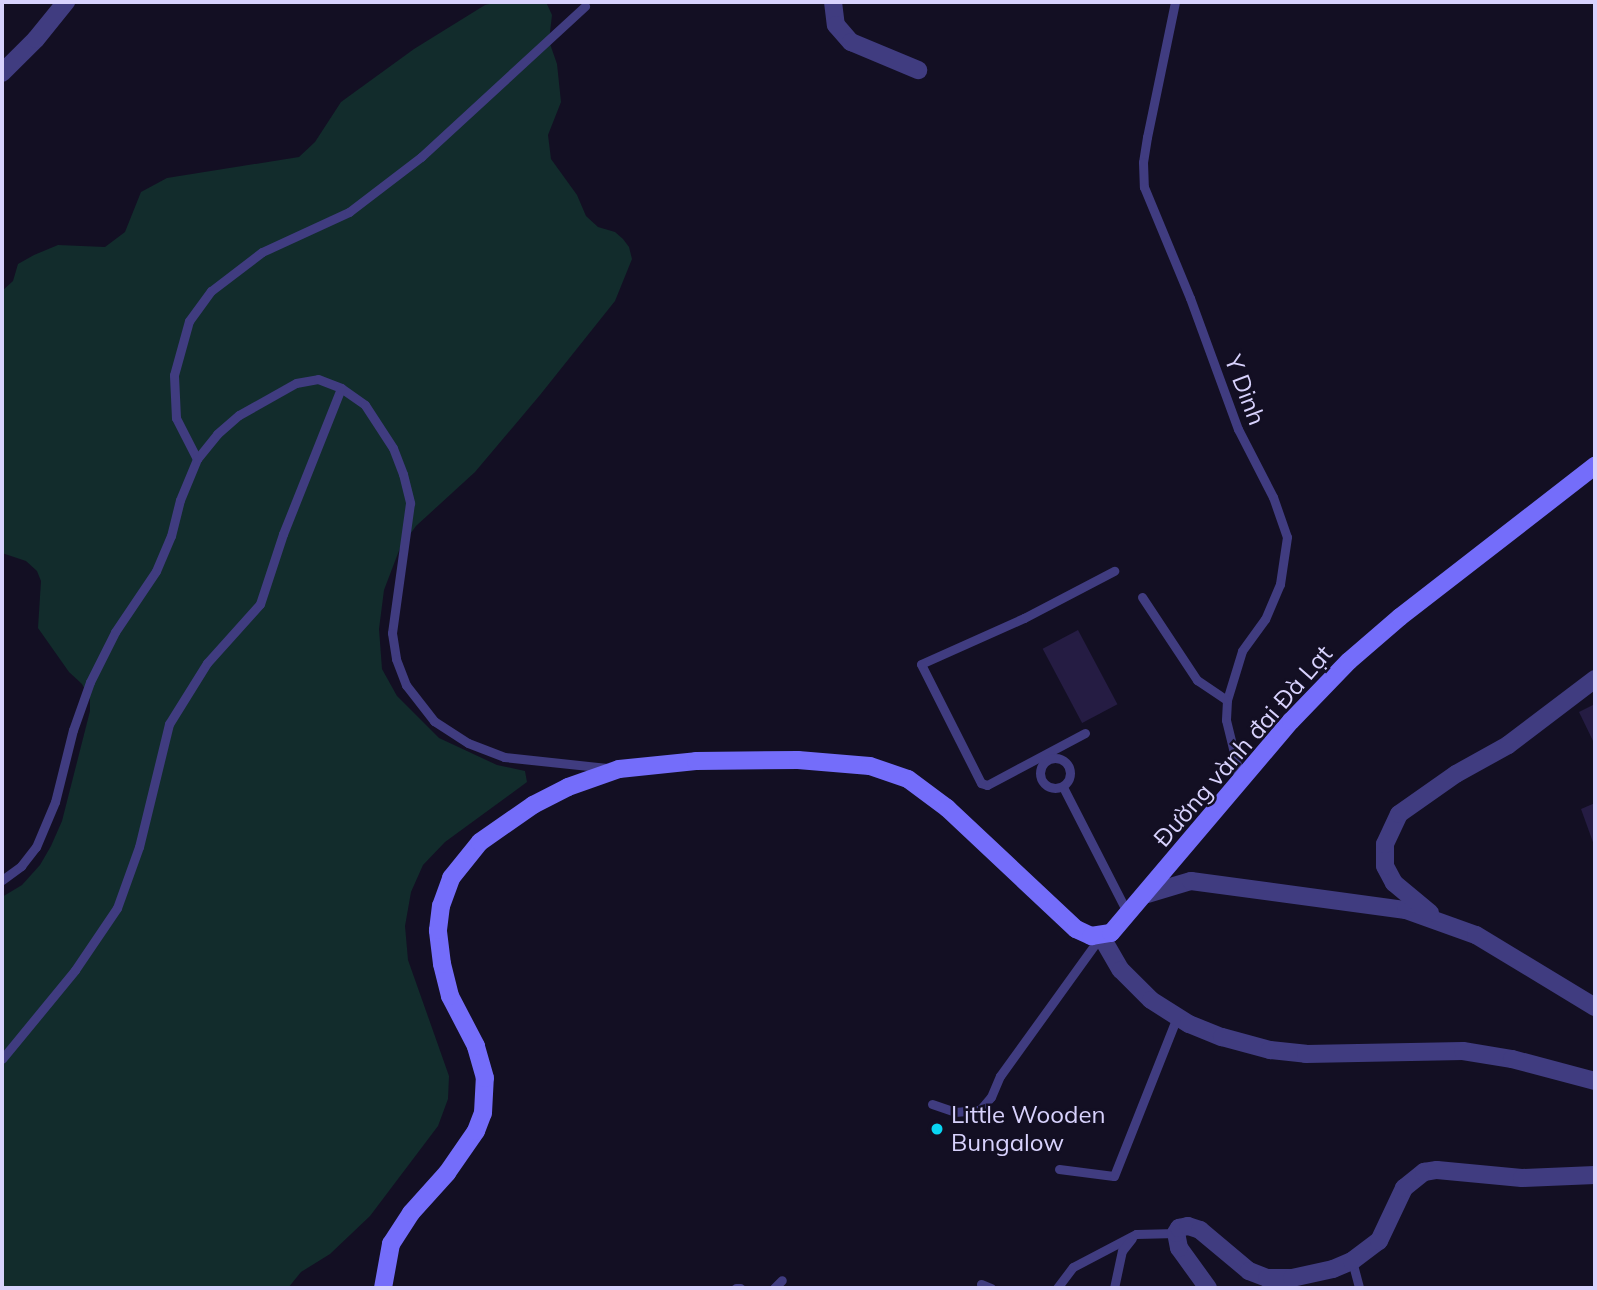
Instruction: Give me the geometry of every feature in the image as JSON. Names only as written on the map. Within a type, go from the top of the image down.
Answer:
[{"type":"main road","name":"Đường vành đai Đà Lạt","points":[[1101,936],[1111,933],[1129,915],[1237,783],[1320,690],[1366,646],[1595,466]]},
{"type":"main road","points":[[383,1288],[391,1244],[411,1213],[454,1162],[476,1131],[484,1113],[485,1078],[476,1046],[450,996],[442,964],[438,930],[441,905],[451,878],[480,842],[533,805],[568,788],[619,769],[696,761],[809,760],[870,766],[908,779],[947,808],[1076,929],[1091,936],[1101,936]]},
{"type":"street","points":[[2,73],[36,39],[66,2]]},
{"type":"street","points":[[833,2],[836,25],[852,42],[918,70]]},
{"type":"street","points":[[1444,924],[1394,883],[1385,866],[1385,844],[1399,814],[1456,774],[1508,745],[1595,679]]},
{"type":"street","points":[[1146,894],[1191,881],[1406,910],[1476,935],[1512,954],[1595,1007]]},
{"type":"street","points":[[1101,936],[1121,970],[1151,1000],[1177,1017],[1222,1037],[1270,1050],[1306,1054],[1463,1051],[1513,1059],[1595,1081]]},
{"type":"street","points":[[1208,1288],[1179,1248],[1175,1233],[1179,1228],[1188,1226],[1200,1230],[1249,1271],[1267,1278],[1315,1275],[1352,1261],[1379,1241],[1404,1188],[1424,1172],[1437,1170],[1522,1178],[1595,1175]]},
{"type":"lane","name":"Y Dinh","points":[[1175,2],[1147,137],[1143,162],[1144,187],[1190,298],[1238,429],[1273,497],[1287,537],[1280,584],[1265,619],[1242,651],[1227,700],[1226,719],[1238,769],[1237,783]]},
{"type":"lane","points":[[197,459],[176,418],[174,375],[189,321],[211,291],[262,252],[349,212],[421,158],[585,6]]},
{"type":"lane","points":[[2,880],[21,866],[36,847],[55,802],[73,730],[90,682],[115,632],[156,571],[172,536],[180,500],[197,459],[217,434],[239,415],[296,383],[318,379],[341,388],[365,405],[393,448],[410,503],[392,633],[396,659],[406,685],[434,721],[468,743],[504,758],[619,769]]},
{"type":"lane","points":[[2,1059],[75,970],[117,908],[139,847],[170,724],[207,663],[260,604],[283,534],[341,388]]},
{"type":"lane","points":[[1085,733],[1046,758],[987,785],[981,783],[921,664],[1024,618],[1114,571]]},
{"type":"lane","points":[[1142,597],[1197,680],[1227,700]]},
{"type":"lane","points":[[1046,758],[1060,758],[1067,763],[1069,780],[1063,787],[1055,789],[1046,786],[1040,779],[1039,771],[1046,758]]},
{"type":"lane","points":[[1063,787],[1129,915]]},
{"type":"lane","points":[[932,1104],[955,1112],[980,1110],[1000,1076],[1101,936]]},
{"type":"lane","points":[[1059,1169],[1114,1177],[1177,1017]]},
{"type":"lane","points":[[1057,1288],[1073,1267],[1136,1234],[1175,1233]]},
{"type":"lane","points":[[1114,1288],[1122,1251],[1136,1234]]},
{"type":"lane","points":[[1352,1261],[1359,1288]]},
{"type":"lane","points":[[774,1288],[782,1280]]},
{"type":"lane","points":[[981,1284],[991,1288]]},
{"type":"green space","points":[[498,2],[546,2],[552,15],[549,41],[557,64],[561,102],[548,135],[551,159],[577,195],[586,216],[598,227],[615,232],[623,239],[629,247],[632,259],[615,301],[540,395],[475,472],[416,526],[400,548],[384,590],[379,629],[382,669],[397,696],[439,738],[497,765],[525,771],[527,782],[445,842],[423,865],[411,892],[405,926],[408,960],[449,1076],[448,1099],[438,1126],[370,1216],[330,1254],[301,1272],[288,1288],[2,1288],[2,897],[22,885],[40,865],[51,846],[62,821],[90,711],[90,699],[82,684],[69,672],[38,628],[41,581],[37,571],[26,561],[2,553],[2,291],[13,281],[18,264],[34,255],[58,245],[105,247],[125,232],[141,192],[167,178],[299,157],[315,142],[341,102],[414,49],[485,5]]},
{"type":"building","points":[[1078,630],[1117,704],[1082,723],[1043,649]]},
{"type":"building","points":[[1595,704],[1595,745],[1579,712]]},
{"type":"building","points":[[1595,803],[1595,845],[1594,845],[1581,809]]},
{"type":"place","name":"Little Wooden Bungalow","points":[[937,1129]]}]
